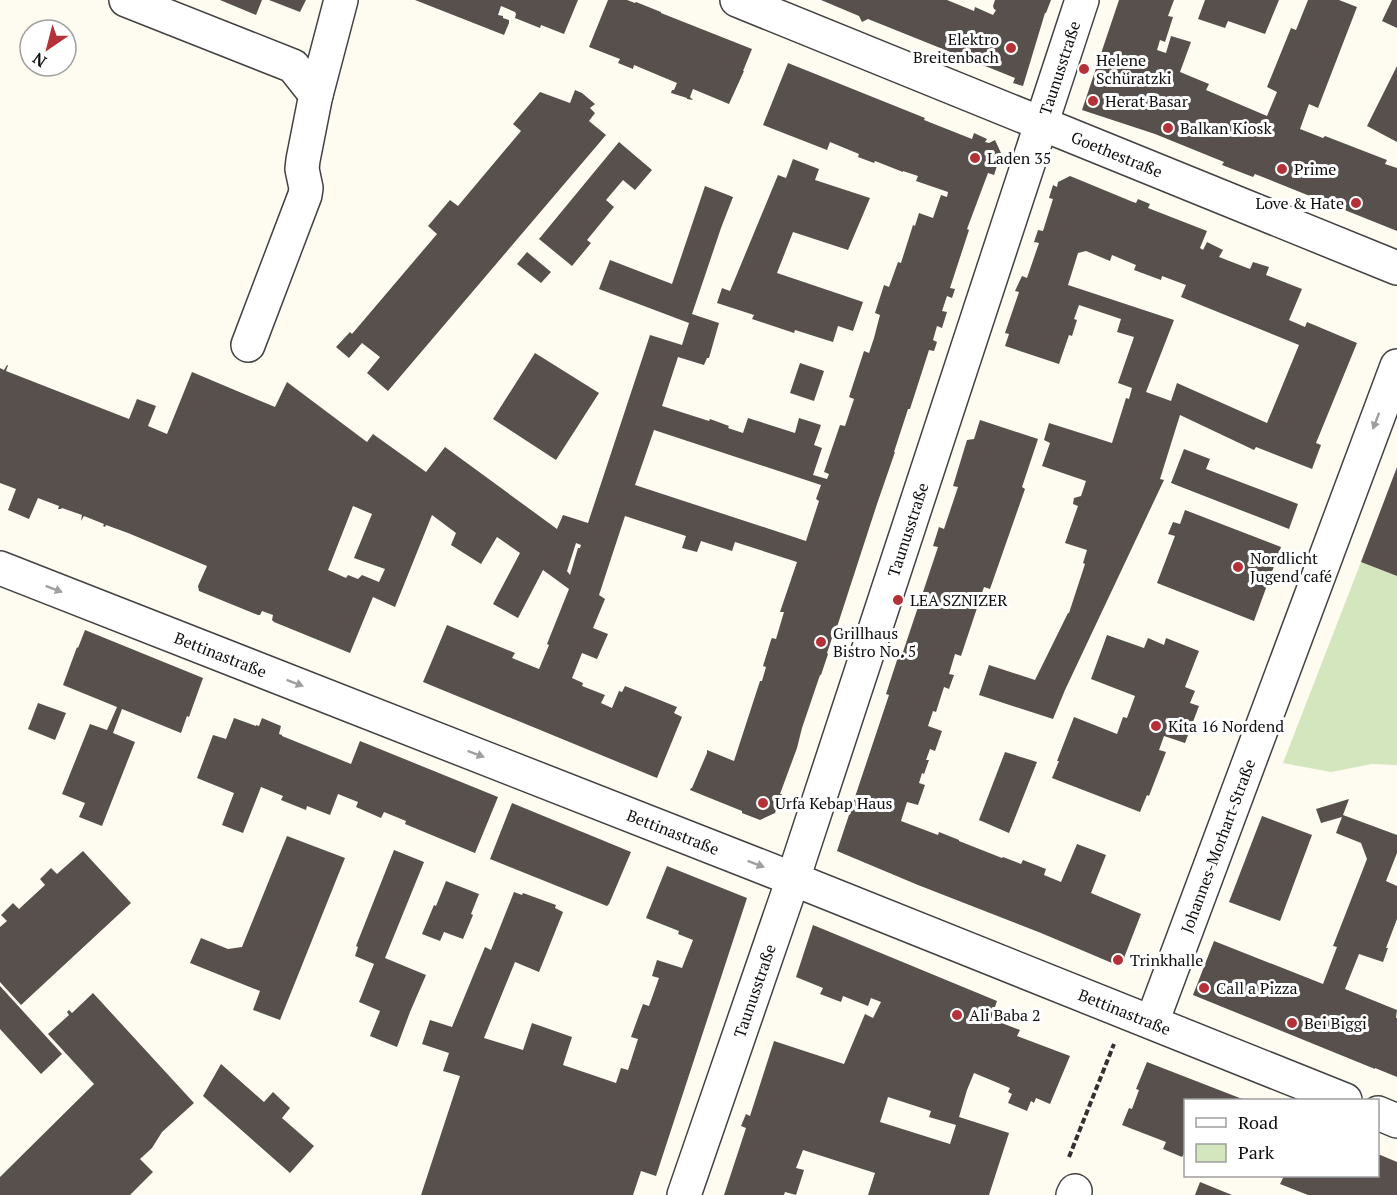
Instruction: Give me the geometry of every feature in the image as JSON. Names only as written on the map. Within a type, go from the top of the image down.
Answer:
[{"type":"street","points":[[126,0],[293,66],[316,95]]},
{"type":"street","points":[[248,345],[305,195],[303,160],[316,95],[341,0]]},
{"type":"street","name":"Goethestraße","points":[[737,0],[1397,268]]},
{"type":"street","name":"Taunusstraße","points":[[684,1195],[793,879],[1082,0]]},
{"type":"street","name":"Johannes-Morhart-Straße","points":[[1139,1017],[1336,528],[1397,366]]},
{"type":"street","name":"Bettinastraße","points":[[0,568],[793,879],[1341,1099]]},
{"type":"street","points":[[1379,1114],[1397,1121]]},
{"type":"path","points":[[1074,1193],[1065,1167],[1139,1017]]},
{"type":"green space","points":[[1361,562],[1397,576],[1397,765],[1372,764],[1331,772],[1283,763]]},
{"type":"building","points":[[220,0],[262,0],[256,15]]},
{"type":"building","points":[[269,0],[306,0],[300,12]]},
{"type":"building","points":[[415,0],[578,0],[564,34],[515,18],[515,12],[501,6],[498,15],[509,20],[504,35]]},
{"type":"building","points":[[608,0],[636,2],[752,49],[729,104],[693,89],[690,97],[693,100],[671,93],[677,83],[634,65],[633,69],[618,63],[620,59],[589,47]]},
{"type":"building","points":[[821,0],[947,0],[974,11],[975,7],[993,15],[996,10],[993,6],[995,0],[1051,0],[1023,86],[1013,83],[1015,78],[868,19],[862,22],[859,16]]},
{"type":"building","points":[[1119,0],[1174,0],[1168,16],[1173,17],[1165,42],[1160,40],[1157,50],[1166,53],[1171,36],[1191,42],[1180,72],[1209,84],[1206,90],[1267,116],[1277,92],[1267,87],[1291,28],[1296,30],[1308,0],[1339,0],[1357,7],[1318,108],[1309,104],[1300,129],[1387,160],[1385,164],[1397,168],[1397,231],[1255,174],[1253,177],[1222,165],[1224,162],[1155,134],[1082,110]]},
{"type":"building","points":[[1205,0],[1279,0],[1265,34],[1228,21],[1225,28],[1198,19]]},
{"type":"building","points":[[1392,0],[1397,0],[1397,28],[1382,21]]},
{"type":"building","points":[[788,63],[972,139],[974,133],[987,139],[985,142],[995,140],[1001,153],[994,155],[993,158],[999,160],[994,175],[988,173],[967,229],[969,230],[950,288],[955,289],[952,298],[947,296],[942,311],[947,312],[942,328],[937,326],[933,340],[937,342],[934,351],[929,350],[910,409],[908,409],[775,813],[760,820],[690,790],[707,750],[734,761],[760,681],[762,681],[766,667],[763,666],[771,640],[776,639],[784,612],[780,612],[797,562],[735,542],[732,551],[701,541],[697,552],[682,548],[686,536],[625,516],[599,595],[605,599],[593,628],[608,634],[597,659],[582,653],[572,678],[583,683],[582,686],[605,695],[601,703],[612,708],[619,691],[622,692],[625,686],[677,707],[674,713],[682,717],[657,778],[423,682],[447,625],[515,653],[512,658],[539,669],[569,589],[543,570],[518,618],[493,604],[520,553],[497,537],[481,564],[451,545],[456,533],[432,515],[395,607],[373,597],[350,653],[274,622],[273,615],[262,611],[258,615],[199,591],[198,586],[207,566],[128,533],[106,525],[105,527],[104,524],[84,516],[81,521],[82,515],[62,508],[58,509],[59,506],[38,498],[29,519],[8,510],[16,489],[0,483],[0,368],[4,370],[7,365],[6,371],[129,419],[137,399],[156,406],[148,426],[167,434],[192,372],[275,407],[287,382],[367,442],[373,434],[426,472],[445,447],[557,529],[563,515],[588,523],[650,335],[682,345],[689,323],[599,289],[610,260],[672,284],[705,186],[733,197],[692,314],[719,323],[709,358],[704,365],[678,357],[662,406],[709,421],[710,419],[743,433],[748,418],[795,433],[799,418],[821,425],[814,445],[822,448],[813,475],[827,479],[829,474],[824,472],[840,425],[845,426],[854,399],[849,397],[864,351],[869,353],[874,338],[880,315],[875,313],[884,285],[889,287],[898,262],[901,263],[919,213],[933,218],[941,195],[947,197],[948,192],[916,181],[918,176],[858,157],[859,154],[830,142],[827,150],[763,125]],"holes":[[[654,430],[821,485],[816,499],[819,501],[806,541],[635,485]],[[353,506],[372,514],[354,558],[385,569],[379,582],[362,575],[358,579],[348,575],[346,578],[328,570]],[[576,543],[581,545],[570,575],[567,571]]]},
{"type":"building","points":[[1397,66],[1397,142],[1367,126]]},
{"type":"building","points":[[575,90],[595,104],[590,108],[595,113],[589,121],[606,135],[388,391],[367,373],[380,357],[362,343],[349,358],[336,347],[350,332],[352,334],[437,234],[428,226],[450,200],[458,206],[521,131],[513,124],[540,92],[570,103]]},
{"type":"building","points":[[619,142],[652,170],[635,190],[623,180],[606,200],[614,207],[587,240],[591,243],[572,266],[539,239]]},
{"type":"building","points":[[793,159],[819,169],[815,180],[870,198],[848,250],[793,232],[777,273],[863,302],[853,331],[838,326],[833,342],[795,330],[794,333],[752,319],[754,315],[717,303],[722,288],[730,291],[778,175],[786,178]]},
{"type":"building","points":[[1070,176],[1133,202],[1136,203],[1138,199],[1150,204],[1148,208],[1207,231],[1200,248],[1203,250],[1207,242],[1223,250],[1219,257],[1250,269],[1253,262],[1269,267],[1266,275],[1302,289],[1289,320],[1305,327],[1307,322],[1357,343],[1316,443],[1321,445],[1312,469],[1256,447],[1254,450],[1180,415],[1160,479],[1164,480],[1053,719],[979,695],[989,665],[1035,680],[1069,613],[1085,564],[1083,563],[1087,550],[1065,543],[1078,506],[1073,504],[1074,498],[1081,496],[1086,481],[1042,466],[1050,443],[1044,440],[1049,423],[1112,443],[1126,398],[1129,399],[1132,388],[1118,383],[1134,337],[1117,332],[1121,319],[1079,305],[1072,336],[1069,335],[1059,364],[1005,346],[1009,334],[1005,333],[1019,292],[1015,291],[1022,276],[1027,278],[1039,243],[1034,242],[1038,230],[1043,231],[1053,199],[1049,198],[1053,185],[1057,187],[1058,182]],"holes":[[[1086,251],[1110,261],[1112,255],[1136,265],[1134,270],[1161,280],[1162,276],[1186,285],[1181,297],[1299,345],[1267,423],[1177,383],[1171,401],[1146,392],[1174,320],[1068,285],[1078,253]]]},
{"type":"building","points":[[527,252],[551,272],[541,283],[517,264]]},
{"type":"building","points":[[535,353],[599,393],[556,460],[493,419]]},
{"type":"building","points":[[800,363],[824,371],[814,401],[790,393]]},
{"type":"building","points":[[980,420],[1038,439],[1022,487],[1025,489],[990,589],[984,587],[961,656],[955,654],[949,674],[954,675],[949,689],[944,687],[936,712],[933,711],[928,726],[942,731],[935,751],[930,749],[926,760],[929,760],[919,783],[925,785],[918,805],[907,802],[901,821],[938,835],[939,832],[1002,858],[1021,864],[1023,860],[1046,869],[1044,875],[1061,882],[1077,844],[1106,855],[1091,893],[1141,914],[1124,958],[1112,963],[837,851],[889,695],[886,694],[899,654],[902,655],[938,547],[933,546],[939,527],[944,529],[958,487],[953,486],[967,440],[974,439]]},
{"type":"building","points":[[1184,449],[1210,459],[1206,469],[1298,504],[1289,529],[1171,483]]},
{"type":"building","points":[[1397,467],[1397,576],[1361,562]]},
{"type":"building","points":[[1185,510],[1281,547],[1254,621],[1157,583],[1175,536],[1168,534],[1173,522],[1180,524]]},
{"type":"building","points":[[85,630],[203,678],[181,733],[122,709],[113,733],[135,742],[102,826],[79,817],[85,803],[62,794],[90,724],[107,730],[117,707],[63,685]]},
{"type":"building","name":"Kita 16 Nordend","points":[[1107,635],[1144,648],[1148,638],[1164,645],[1166,638],[1199,651],[1185,687],[1195,691],[1190,703],[1199,706],[1185,743],[1164,736],[1159,750],[1166,752],[1149,796],[1147,795],[1140,812],[1052,778],[1074,717],[1117,734],[1123,717],[1127,718],[1135,696],[1091,679]]},
{"type":"building","points":[[38,703],[66,713],[55,740],[28,729]]},
{"type":"building","points":[[234,718],[259,726],[262,718],[281,726],[279,734],[282,736],[351,764],[360,741],[498,797],[475,853],[405,824],[406,821],[384,812],[381,818],[356,807],[358,802],[338,794],[330,815],[307,806],[306,810],[281,800],[283,796],[261,787],[243,833],[222,825],[234,793],[197,778],[213,735],[226,739]]},
{"type":"building","points":[[1005,752],[1037,762],[1009,833],[979,820]]},
{"type":"building","points":[[1349,799],[1343,815],[1397,835],[1397,853],[1386,881],[1397,886],[1397,919],[1386,948],[1388,948],[1383,962],[1359,954],[1345,989],[1397,1010],[1397,1077],[1193,995],[1214,941],[1323,984],[1337,947],[1333,946],[1367,859],[1361,843],[1336,833],[1342,817],[1321,823],[1316,809]]},
{"type":"building","points":[[512,803],[631,852],[607,906],[490,859]]},
{"type":"building","points":[[1262,816],[1312,835],[1280,921],[1229,902]]},
{"type":"building","points":[[287,836],[345,858],[280,1020],[253,1010],[260,991],[190,963],[201,938],[228,949],[242,947]]},
{"type":"building","points":[[394,850],[424,862],[385,958],[426,975],[397,1047],[370,1036],[380,1011],[359,1002],[374,964],[355,956],[358,947],[356,946]]},
{"type":"building","points":[[83,851],[131,903],[21,1005],[0,982],[0,927],[7,921],[1,915],[13,903],[19,909],[45,885],[40,879],[51,868],[57,874]]},
{"type":"building","points":[[667,866],[747,898],[656,1176],[641,1171],[633,1195],[421,1195],[460,1076],[443,1071],[449,1053],[422,1044],[430,1020],[452,1027],[485,947],[491,950],[514,892],[556,905],[555,908],[563,912],[539,972],[515,962],[484,1038],[523,1050],[532,1023],[572,1037],[563,1065],[616,1083],[621,1068],[628,1070],[638,1039],[631,1037],[643,1004],[649,1006],[659,978],[652,976],[657,960],[682,968],[693,940],[678,934],[679,931],[646,918]]},
{"type":"building","points":[[446,881],[479,894],[463,939],[444,932],[440,941],[422,934]]},
{"type":"building","points":[[813,925],[997,1001],[991,1019],[1020,1030],[1017,1036],[1070,1056],[1050,1104],[1036,1098],[1034,1103],[1031,1101],[1027,1111],[1008,1103],[1012,1094],[1008,1092],[1010,1088],[974,1073],[959,1117],[1009,1133],[989,1195],[868,1195],[875,1173],[803,1150],[796,1168],[804,1170],[796,1195],[785,1192],[784,1195],[724,1195],[746,1128],[741,1126],[746,1114],[750,1116],[774,1041],[844,1064],[865,1014],[873,1018],[881,1002],[871,998],[868,1006],[843,996],[841,1002],[820,994],[823,988],[796,977]],"holes":[[[888,1097],[931,1111],[929,1117],[956,1125],[950,1144],[880,1122]]]},
{"type":"building","points":[[0,986],[62,1054],[41,1074],[0,1029]]},
{"type":"building","points":[[93,993],[194,1103],[162,1132],[152,1148],[140,1159],[153,1172],[130,1195],[0,1195],[0,1177],[94,1084],[48,1034],[69,1015],[67,1012],[69,1010],[72,1013]]},
{"type":"building","points":[[1147,1062],[1242,1099],[1184,1099],[1184,1154],[1182,1157],[1163,1149],[1166,1142],[1122,1125],[1129,1108],[1132,1109],[1139,1090],[1136,1089]]},
{"type":"building","points":[[221,1064],[264,1102],[273,1092],[290,1108],[282,1118],[314,1146],[290,1173],[203,1096]]},
{"type":"building","points":[[1379,1154],[1397,1162],[1397,1195],[1308,1195],[1280,1184],[1283,1178],[1280,1177],[1379,1177]]},
{"type":"building","points":[[1200,1182],[1232,1195],[1195,1195]]},
{"type":"place","name":"Elektro Breitenbach","points":[[1011,48]]},
{"type":"place","name":"Helene Schüratzki","points":[[1084,69]]},
{"type":"place","name":"Herat Basar","points":[[1093,101]]},
{"type":"place","name":"Balkan Kiosk","points":[[1168,128]]},
{"type":"place","name":"Laden 35","points":[[975,158]]},
{"type":"place","name":"Prime","points":[[1282,169]]},
{"type":"place","name":"Love & Hate","points":[[1356,203]]},
{"type":"place","name":"Nordlicht Jugend café","points":[[1238,567]]},
{"type":"place","name":"LEA SZNIZER","points":[[898,600]]},
{"type":"place","name":"Grillhaus Bistro No. 5","points":[[821,642]]},
{"type":"place","name":"Kita 16 Nordend","points":[[1156,726]]},
{"type":"place","name":"Urfa Kebap Haus","points":[[763,803]]},
{"type":"place","name":"Trinkhalle","points":[[1118,960]]},
{"type":"place","name":"Call a Pizza","points":[[1204,988]]},
{"type":"place","name":"Ali Baba 2","points":[[957,1015]]},
{"type":"place","name":"Bei Biggi","points":[[1292,1023]]}]
